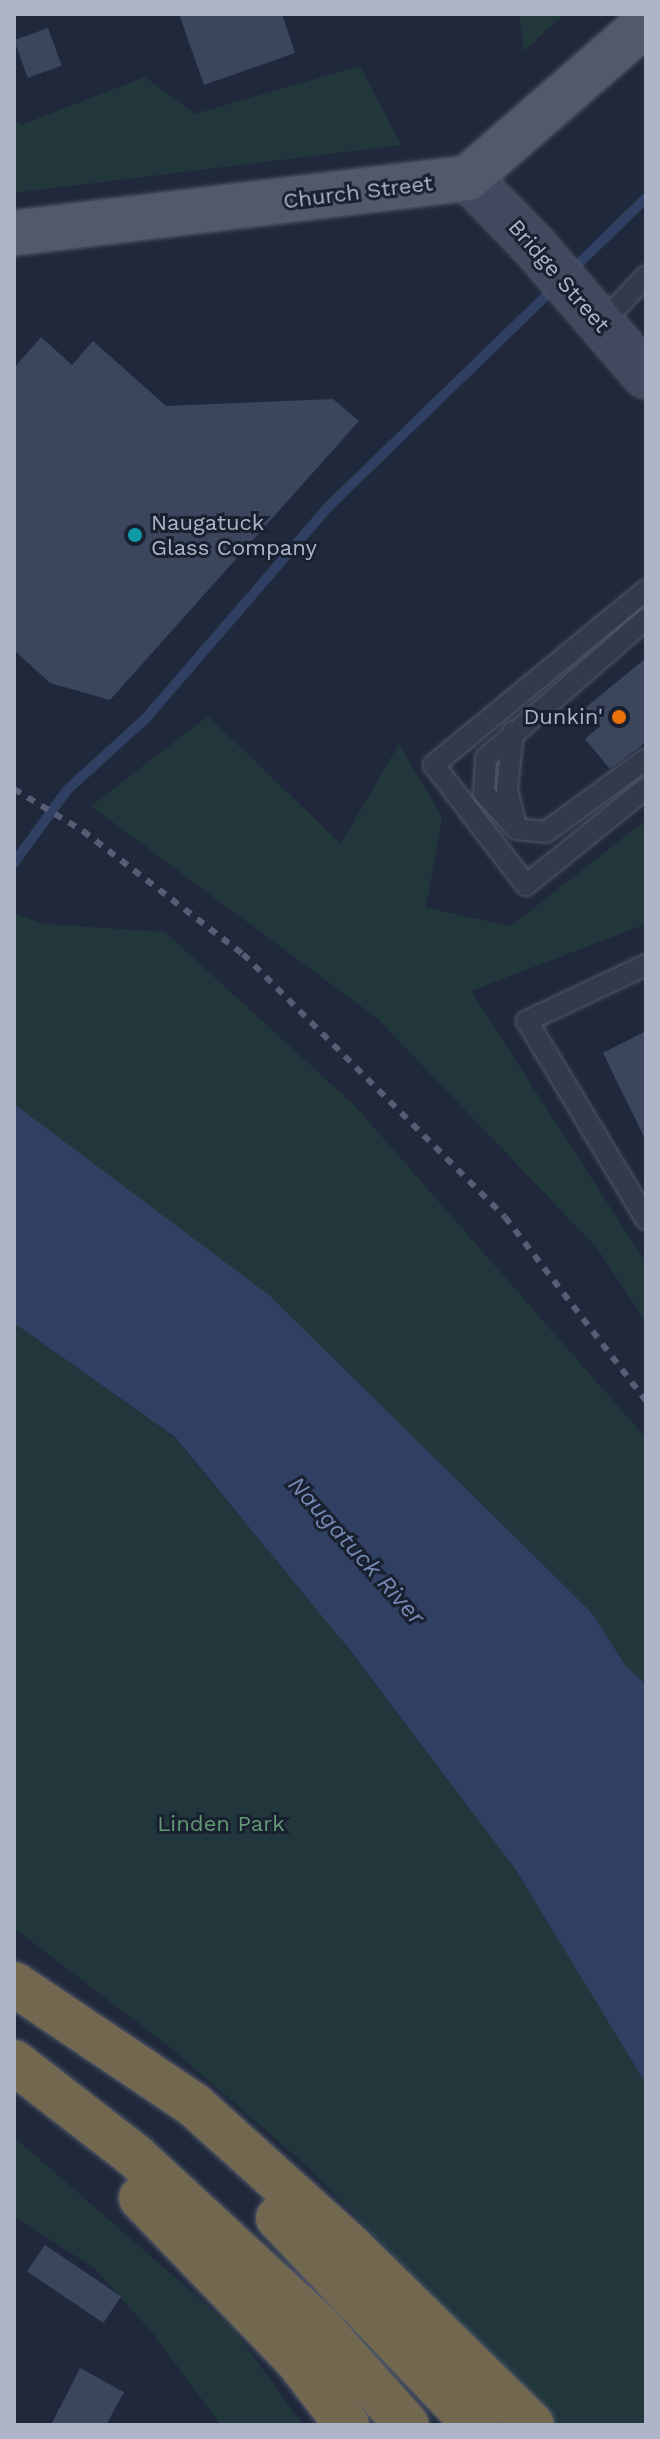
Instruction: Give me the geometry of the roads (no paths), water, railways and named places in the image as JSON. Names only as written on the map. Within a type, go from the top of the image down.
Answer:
[{"type":"highway","points":[[14,1984],[194,2105],[352,2248],[532,2425]]},
{"type":"highway","points":[[14,1996],[129,2078],[292,2231],[475,2425]]},
{"type":"highway","points":[[14,2062],[158,2177],[319,2326],[407,2425]]},
{"type":"highway","points":[[14,2078],[112,2168],[286,2349],[347,2425]]},
{"type":"main road","points":[[468,178],[646,23]]},
{"type":"main road","name":"Church Street","points":[[14,233],[468,178]]},
{"type":"main road","name":"Bridge Street","points":[[468,178],[535,247],[646,376]]},
{"type":"lane","points":[[593,314],[646,276]]},
{"type":"lane","points":[[646,590],[434,765],[526,885],[646,788]]},
{"type":"lane","points":[[646,619],[486,758],[484,793],[517,829],[546,832],[646,759]]},
{"type":"lane","points":[[646,965],[527,1021],[646,1219]]},
{"type":"water","name":"Naugatuck River","points":[[14,1104],[270,1296],[592,1613],[625,1665],[646,1685],[646,2084],[516,1870],[349,1649],[175,1437],[14,1323]]},
{"type":"waterway","points":[[570,272],[646,198]]},
{"type":"waterway","points":[[14,863],[67,790],[146,718],[327,508],[556,286]]},
{"type":"railway","points":[[14,789],[83,831],[243,954],[505,1217],[646,1401]]},
{"type":"place","name":"Naugatuck Glass Company","points":[[135,535]]},
{"type":"place","name":"Dunkin'","points":[[619,717]]},
{"type":"park label","name":"Linden Park","points":[[221,1824]]}]
